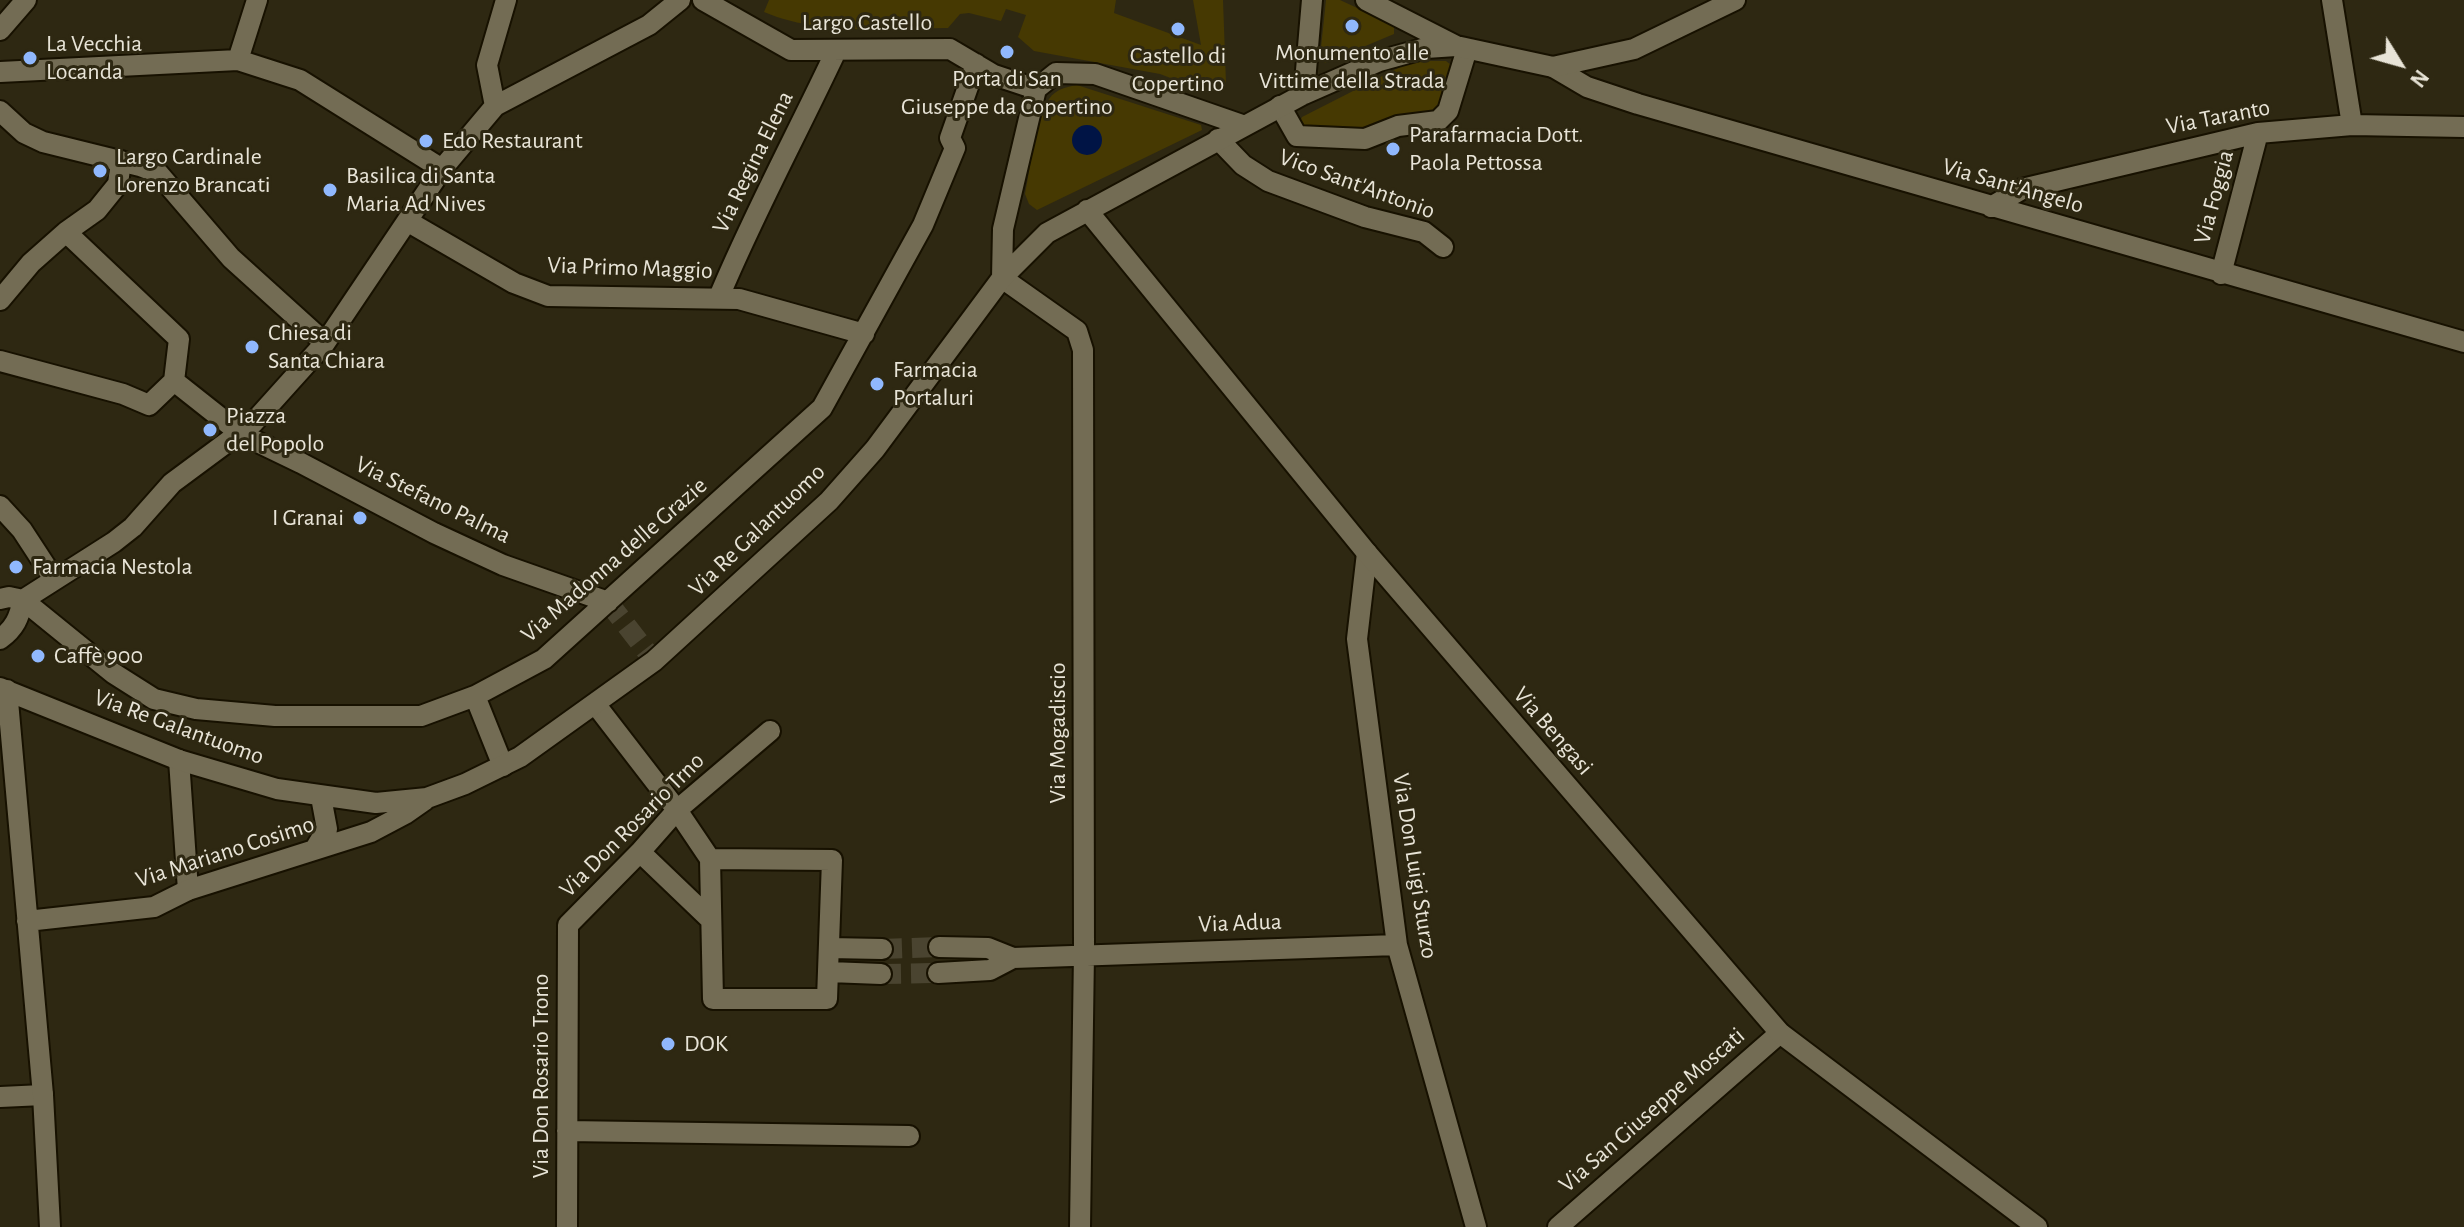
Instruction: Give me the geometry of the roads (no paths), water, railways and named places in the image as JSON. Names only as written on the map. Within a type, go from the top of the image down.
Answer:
[{"type":"street","points":[[0,30],[26,0]]},
{"type":"street","points":[[238,60],[257,0]]},
{"type":"street","points":[[495,106],[487,65],[506,0]]},
{"type":"street","points":[[0,639],[19,619],[23,600],[124,535],[172,483],[241,434],[325,343],[442,169],[495,106],[649,25],[680,0]]},
{"type":"street","name":"Largo Castello","points":[[703,0],[791,50],[950,49],[994,75],[1036,89]]},
{"type":"street","points":[[1304,94],[1312,0]]},
{"type":"street","points":[[1366,0],[1461,47],[1553,67],[1634,49],[1735,0]]},
{"type":"street","points":[[2332,0],[2352,125]]},
{"type":"street","points":[[1280,106],[1297,136],[1365,139],[1398,126],[1438,121],[1448,111],[1461,47]]},
{"type":"street","name":"Via Re Galantuomo","points":[[2,688],[179,760],[277,789],[321,797],[376,803],[427,798],[503,766],[596,705],[654,661],[829,501],[875,449],[1002,278],[1047,233],[1304,94],[1379,61],[1426,48],[1461,47]]},
{"type":"street","name":"Via Regina Elena","points":[[719,297],[787,147],[836,51]]},
{"type":"street","points":[[0,72],[238,60],[300,80],[442,169]]},
{"type":"street","name":"Via Madonna delle Grazie","points":[[23,600],[113,673],[154,699],[196,709],[275,716],[421,716],[475,696],[544,659],[822,408],[923,225],[955,148],[950,138],[976,64]]},
{"type":"street","name":"Via Sant'Angelo","points":[[1553,67],[1587,87],[1638,104],[2464,342]]},
{"type":"street","points":[[1002,278],[1003,229],[1036,89],[1056,73],[1095,74],[1242,125]]},
{"type":"street","points":[[0,111],[24,133],[43,142],[158,173],[231,258],[325,343]]},
{"type":"street","name":"Via Taranto","points":[[1991,207],[2022,189],[2258,133],[2352,125],[2464,127]]},
{"type":"street","name":"Via Foggia","points":[[2221,274],[2258,133]]},
{"type":"street","name":"Vico Sant'Antonio","points":[[1218,139],[1243,165],[1268,181],[1365,217],[1424,232],[1443,247]]},
{"type":"street","points":[[1,298],[31,263],[97,210],[130,164]]},
{"type":"street","name":"Via Bengasi","points":[[1087,210],[1367,553],[1780,1033],[2037,1227]]},
{"type":"street","name":"Via Primo Maggio","points":[[407,221],[514,283],[548,296],[739,299],[864,334]]},
{"type":"street","points":[[1003,229],[1035,243]]},
{"type":"street","points":[[0,361],[123,394],[149,405],[174,381],[179,339],[66,232]]},
{"type":"street","name":"Via Mogadiscio","points":[[1002,278],[1077,331],[1083,350],[1084,953],[1080,1227]]},
{"type":"street","name":"Via Stefano Palma","points":[[174,381],[241,434],[503,565],[608,602]]},
{"type":"street","points":[[0,506],[22,530],[54,579]]},
{"type":"street","name":"Via Don Luigi Sturzo","points":[[1367,553],[1357,639],[1397,945],[1476,1227]]},
{"type":"street","points":[[0,599],[23,600]]},
{"type":"street","points":[[2,688],[43,1095],[50,1227]]},
{"type":"street","points":[[475,696],[503,766]]},
{"type":"street","points":[[596,705],[677,810],[710,859],[713,999],[827,999],[832,860],[710,859]]},
{"type":"street","name":"Via Don Rosario Trno","points":[[568,925],[677,810],[770,731]]},
{"type":"street","points":[[179,760],[188,890]]},
{"type":"street","points":[[315,849],[327,829],[321,797]]},
{"type":"street","name":"Via Mariano Cosimo","points":[[27,921],[154,907],[188,890],[371,832],[427,798]]},
{"type":"street","points":[[640,852],[710,919]]},
{"type":"street","name":"Via Don Rosario Trono","points":[[567,1227],[568,925]]},
{"type":"street","name":"Via Adua","points":[[1013,958],[1084,953],[1397,945]]},
{"type":"street","points":[[939,947],[988,948],[1013,958]]},
{"type":"street","points":[[829,948],[882,949]]},
{"type":"street","points":[[938,973],[990,970],[1013,958]]},
{"type":"street","points":[[829,972],[881,974]]},
{"type":"street","name":"Via San Giuseppe Moscati","points":[[1558,1227],[1780,1033]]},
{"type":"street","points":[[0,1097],[43,1095]]},
{"type":"street","points":[[567,1131],[909,1136]]},
{"type":"water","points":[[1087,125],[1098,129],[1102,140],[1098,151],[1087,155],[1076,151],[1072,140],[1076,129]]},
{"type":"tunnel","points":[[608,602],[654,661]]},
{"type":"tunnel","points":[[882,949],[939,947]]},
{"type":"tunnel","points":[[881,974],[938,973]]},
{"type":"place","name":"Monumento alle Vittime della Strada","points":[[1352,26]]},
{"type":"place","name":"Castello di Copertino","points":[[1178,29]]},
{"type":"place","name":"Porta di San Giuseppe da Copertino","points":[[1007,52]]},
{"type":"place","name":"La Vecchia Locanda","points":[[30,58]]},
{"type":"place","name":"Edo Restaurant","points":[[426,141]]},
{"type":"place","name":"Parafarmacia Dott. Paola Pettossa","points":[[1393,149]]},
{"type":"place","name":"Largo Cardinale Lorenzo Brancati","points":[[100,171]]},
{"type":"place","name":"Basilica di Santa Maria Ad Nives","points":[[330,190]]},
{"type":"place","name":"Chiesa di Santa Chiara","points":[[252,347]]},
{"type":"place","name":"Farmacia Portaluri","points":[[877,384]]},
{"type":"place","name":"Piazza del Popolo","points":[[210,430]]},
{"type":"place","name":"I Granai","points":[[360,518]]},
{"type":"place","name":"Farmacia Nestola","points":[[16,567]]},
{"type":"place","name":"Caffè 900","points":[[38,656]]},
{"type":"place","name":"DOK","points":[[668,1044]]}]
